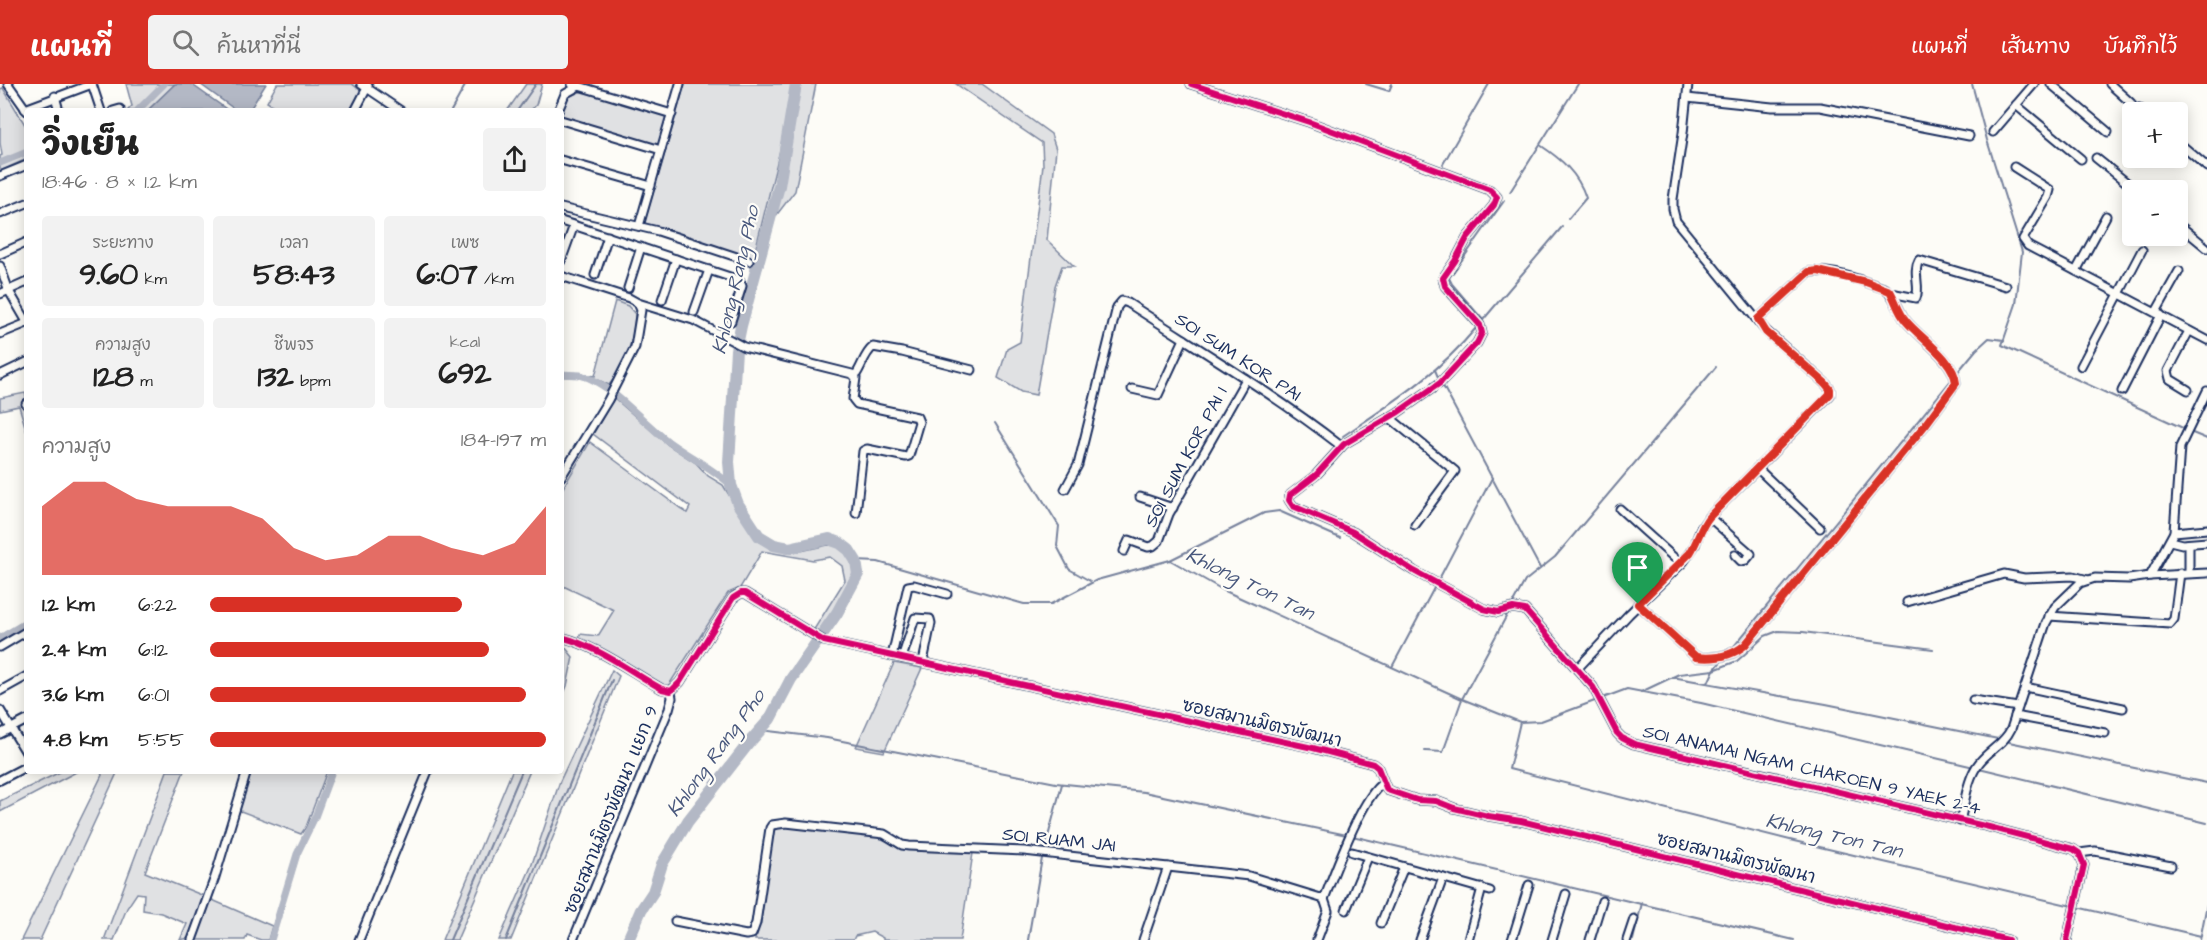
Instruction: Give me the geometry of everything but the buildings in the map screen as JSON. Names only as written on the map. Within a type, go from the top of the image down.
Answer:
[{"type":"street","points":[[8,84],[25,108]]},
{"type":"street","points":[[30,108],[55,96],[92,84],[100,108]]},
{"type":"street","points":[[639,226],[680,84]]},
{"type":"street","name":"SOI ANAMAI NGAM CHAROEN 9 YAEK 2-4","points":[[1191,84],[1309,122],[1490,190],[1497,197],[1494,205],[1467,238],[1455,261],[1444,274],[1442,282],[1480,326],[1480,337],[1469,353],[1440,382],[1341,446],[1316,475],[1290,495],[1289,500],[1293,506],[1353,532],[1414,571],[1484,609],[1498,612],[1513,608],[1525,610],[1600,699],[1617,733],[1634,744],[1960,821],[2073,849],[2079,853],[2095,850],[2171,866]]},
{"type":"street","points":[[1577,669],[1638,604],[1681,564],[1695,545],[1700,530],[1709,517],[1830,394],[1830,389],[1825,383],[1766,332],[1758,319],[1676,221],[1673,199],[1688,84]]},
{"type":"street","points":[[1993,132],[2034,84]]},
{"type":"street","points":[[2051,84],[2108,132]]},
{"type":"street","points":[[2110,84],[2130,102]]},
{"type":"street","points":[[356,108],[366,85],[396,108]]},
{"type":"street","points":[[559,108],[566,94],[577,85],[672,114]]},
{"type":"street","points":[[55,96],[58,108]]},
{"type":"street","points":[[1687,98],[1772,108],[1820,107],[1969,136]]},
{"type":"street","points":[[2016,105],[2081,159]]},
{"type":"street","points":[[564,121],[661,150]]},
{"type":"street","points":[[2188,151],[2207,167]]},
{"type":"street","points":[[2096,158],[2124,180]]},
{"type":"street","points":[[564,161],[651,186]]},
{"type":"street","points":[[0,176],[24,166]]},
{"type":"street","points":[[2014,167],[2050,190],[2026,232],[2024,242],[2207,340]]},
{"type":"street","points":[[0,214],[24,204]]},
{"type":"street","points":[[564,209],[639,226],[748,261]]},
{"type":"street","points":[[2076,271],[2106,216]]},
{"type":"street","points":[[564,222],[741,282],[742,286],[731,321]]},
{"type":"street","points":[[564,253],[574,225]]},
{"type":"street","points":[[2188,232],[2207,248]]},
{"type":"street","points":[[595,275],[608,236]]},
{"type":"street","points":[[0,254],[24,243]]},
{"type":"street","points":[[627,288],[641,247]]},
{"type":"street","points":[[2081,366],[2142,250]]},
{"type":"street","points":[[662,300],[676,259]]},
{"type":"street","points":[[1758,319],[1809,272],[1833,273],[1886,289],[1891,293],[1916,298],[1918,293],[1915,268],[1919,260],[2006,285]]},
{"type":"street","points":[[0,266],[9,291],[24,318]]},
{"type":"street","points":[[694,312],[709,270]]},
{"type":"street","points":[[2122,391],[2180,271]]},
{"type":"street","points":[[564,277],[693,320],[744,347],[855,376]]},
{"type":"street","points":[[0,294],[24,284]]},
{"type":"street","points":[[1638,604],[1696,657],[1716,657],[1737,652],[1886,473],[1956,383],[1954,373],[1947,363],[1906,321],[1896,307],[1891,293]]},
{"type":"street","name":"SOI SUM KOR PAI","points":[[1065,489],[1078,465],[1117,307],[1122,301],[1309,421],[1341,446]]},
{"type":"street","points":[[564,472],[618,383],[635,347],[641,310],[638,303]]},
{"type":"street","points":[[0,334],[24,324]]},
{"type":"street","points":[[2188,390],[2170,379],[2168,371],[2189,331]]},
{"type":"street","points":[[1132,389],[1158,395],[1184,339]]},
{"type":"street","points":[[856,513],[863,451],[867,449],[909,456],[919,422],[917,417],[857,404],[853,399],[855,376],[867,352],[873,347],[972,370]]},
{"type":"street","points":[[0,375],[24,363]]},
{"type":"street","name":"SOI SUM KOR PAI 1","points":[[1124,551],[1129,540],[1148,547],[1156,544],[1173,508],[1246,380]]},
{"type":"street","points":[[2150,576],[2174,532],[2180,447],[2207,391]]},
{"type":"street","points":[[1389,417],[1455,471],[1415,525]]},
{"type":"street","points":[[1757,468],[1820,528]]},
{"type":"street","points":[[1140,497],[1173,508]]},
{"type":"street","points":[[1620,509],[1681,564]]},
{"type":"street","points":[[1709,517],[1751,554],[1746,560],[1741,561],[1735,555]]},
{"type":"street","points":[[2174,532],[2207,529]]},
{"type":"street","points":[[2170,541],[2189,544],[2207,542]]},
{"type":"street","points":[[2049,616],[2170,624],[2174,619],[2189,544]]},
{"type":"street","points":[[1907,602],[2004,574],[2024,578],[2073,576],[2088,580],[2207,573]]},
{"type":"street","points":[[1960,821],[1976,768],[2006,738],[2049,616],[2072,590],[2088,580]]},
{"type":"street","points":[[892,656],[908,586],[914,585],[947,594]]},
{"type":"street","name":"ซอยสมานมิตรพัฒนา","points":[[671,691],[680,682],[723,612],[733,598],[741,593],[755,598],[824,641],[1314,748],[1377,766],[1383,783],[1389,791],[1417,800],[1436,801],[1479,814],[1566,831],[2008,940]]},
{"type":"street","points":[[902,658],[915,618],[930,619],[932,623],[923,663]]},
{"type":"street","points":[[0,647],[24,633]]},
{"type":"street","points":[[564,638],[583,643],[662,689],[671,691]]},
{"type":"street","points":[[0,692],[24,678]]},
{"type":"street","points":[[2025,687],[2123,708]]},
{"type":"street","name":"ซอยสมานมิตรพัฒนา แยก 9","points":[[573,940],[669,709],[671,691]]},
{"type":"street","points":[[1974,700],[2018,707]]},
{"type":"street","points":[[0,710],[24,750]]},
{"type":"street","points":[[2015,716],[2105,733]]},
{"type":"street","points":[[0,734],[24,722]]},
{"type":"street","points":[[0,780],[24,768]]},
{"type":"street","points":[[192,940],[215,877],[246,774]]},
{"type":"street","points":[[359,940],[427,774]]},
{"type":"street","points":[[1317,940],[1328,911],[1324,899],[1349,850],[1357,823],[1371,794],[1383,783]]},
{"type":"street","name":"SOI RUAM JAI","points":[[675,921],[750,938],[756,923],[768,834],[772,825],[778,824],[868,831],[884,834],[902,845],[909,846],[1016,850],[1249,876],[1324,899]]},
{"type":"street","points":[[1349,850],[1490,891]]},
{"type":"street","points":[[2067,940],[2084,865],[2079,853]]},
{"type":"street","points":[[1346,910],[1368,857]]},
{"type":"street","points":[[1143,940],[1168,867]]},
{"type":"street","points":[[1381,923],[1404,867]]},
{"type":"street","points":[[1420,940],[1443,878]]},
{"type":"street","points":[[1512,940],[1529,885]]},
{"type":"street","points":[[1468,940],[1482,888]]},
{"type":"street","points":[[1552,940],[1566,894]]},
{"type":"street","points":[[1590,940],[1602,901]]},
{"type":"street","points":[[1627,940],[1634,919]]},
{"type":"shaded area","points":[[126,84],[175,84],[150,108],[130,108],[132,106]]},
{"type":"shaded area","points":[[175,84],[191,84],[225,108],[150,108]]},
{"type":"shaded area","points":[[200,84],[266,84],[251,108],[233,108]]},
{"type":"shaded area","points":[[277,84],[352,84],[361,91],[353,108],[276,108],[267,102]]},
{"type":"shaded area","points":[[526,84],[542,84],[533,108],[509,108]]},
{"type":"shaded area","points":[[685,84],[793,84],[780,150],[753,259],[644,224]]},
{"type":"shaded area","points":[[801,84],[816,84],[795,191],[775,217]]},
{"type":"shaded area","points":[[956,84],[982,84],[1051,134],[1056,149],[1047,240],[1074,266],[1062,266],[1055,286],[1036,395],[1021,392],[998,378],[1007,349],[1020,342],[1043,165],[1042,143]]},
{"type":"shaded area","points":[[3,88],[24,123],[24,160],[0,171],[0,156],[2,155],[0,89]]},
{"type":"shaded area","points":[[584,90],[668,115],[659,146],[564,117],[564,108],[568,97]]},
{"type":"shaded area","points":[[615,301],[628,306],[635,314],[631,343],[609,385],[588,375],[595,376]]},
{"type":"shaded area","points":[[24,393],[24,423],[19,406],[0,410],[0,398]]},
{"type":"shaded area","points":[[614,398],[668,445],[696,463],[708,476],[723,485],[750,530],[760,541],[774,548],[801,551],[828,545],[840,546],[852,564],[852,578],[845,594],[819,633],[813,631],[845,580],[842,566],[830,557],[813,560],[762,551],[740,588],[728,593],[667,688],[579,639],[580,634],[598,636],[614,610],[564,586],[564,486],[590,442],[687,513],[690,507],[593,434]]},
{"type":"shaded area","points":[[564,647],[573,657],[564,693]]},
{"type":"shaded area","points":[[894,663],[922,668],[884,752],[856,747]]},
{"type":"shaded area","points":[[612,670],[619,676],[511,940],[499,940],[531,867],[564,772]]},
{"type":"shaded area","points":[[56,774],[72,774],[0,812],[0,801]]},
{"type":"shaded area","points":[[117,774],[40,940],[21,940],[102,775]]},
{"type":"shaded area","points":[[166,774],[183,774],[145,872],[204,896],[189,938],[180,940],[187,924],[161,913],[143,910],[144,894],[137,893],[127,908],[114,940],[104,940]]},
{"type":"shaded area","points":[[250,774],[326,774],[306,827],[301,834],[238,810]]},
{"type":"shaded area","points":[[511,774],[529,774],[457,940],[442,940]]},
{"type":"shaded area","points":[[784,826],[860,833],[888,841],[898,847],[973,853],[960,940],[883,940],[872,932],[855,936],[853,940],[755,940],[773,832],[776,828]]},
{"type":"shaded area","points":[[210,899],[272,926],[268,940],[247,935],[245,940],[195,940]]},
{"type":"waterway","points":[[140,108],[164,84]]},
{"type":"waterway","points":[[453,108],[466,84]]},
{"type":"waterway","points":[[519,108],[536,84]]},
{"type":"waterway","name":"Khlong Rang Pho","points":[[628,940],[641,910],[653,892],[662,864],[688,821],[770,719],[791,679],[837,613],[858,574],[856,561],[849,550],[840,543],[829,539],[789,548],[774,545],[759,536],[738,504],[731,485],[729,462],[736,350],[779,186],[796,84]]},
{"type":"waterway","points":[[1366,84],[1389,91],[1392,84]]},
{"type":"waterway","points":[[1443,164],[1489,84]]},
{"type":"waterway","points":[[1510,192],[1578,84]]},
{"type":"waterway","points":[[1972,84],[2022,252],[2016,304],[2002,345],[2185,429]]},
{"type":"waterway","points":[[1540,145],[1568,167],[1583,189],[1586,198],[1568,219]]},
{"type":"waterway","points":[[0,163],[24,153]]},
{"type":"waterway","points":[[1504,201],[1449,278],[1483,320],[1562,227]]},
{"type":"waterway","points":[[1343,436],[1430,374],[1476,328]]},
{"type":"waterway","points":[[1956,374],[1989,338],[2004,340]]},
{"type":"waterway","points":[[1513,603],[1525,581],[1555,557],[1716,367]]},
{"type":"waterway","points":[[1435,370],[1438,377]]},
{"type":"waterway","points":[[564,374],[580,375],[603,386],[669,442],[731,485]]},
{"type":"waterway","points":[[1731,650],[1953,378]]},
{"type":"waterway","points":[[1443,386],[1540,568]]},
{"type":"waterway","points":[[995,423],[1059,526],[1057,546],[1069,569],[1090,581]]},
{"type":"waterway","points":[[2190,432],[2207,439]]},
{"type":"waterway","points":[[1439,579],[1492,478]]},
{"type":"waterway","points":[[1170,560],[1264,513],[1279,511],[1340,538]]},
{"type":"waterway","name":"Khlong Ton Tan","points":[[856,561],[878,562],[1024,604],[1051,604],[1097,580],[1170,560],[1223,590],[1462,699],[1520,722],[1509,769],[1794,841],[2201,936]]},
{"type":"waterway","points":[[1392,667],[1434,588]]},
{"type":"waterway","points":[[1425,751],[1443,752],[1462,699],[1507,615]]},
{"type":"waterway","points":[[0,638],[24,624]]},
{"type":"waterway","points":[[1641,692],[1679,674],[1714,670],[1737,661],[1765,636],[1778,631],[1803,632],[1933,649]]},
{"type":"waterway","points":[[1708,683],[1714,670],[1723,659]]},
{"type":"waterway","points":[[1672,677],[1826,704],[1998,739]]},
{"type":"waterway","points":[[506,940],[612,680]]},
{"type":"waterway","name":"Khlong Ton Tan","points":[[1520,722],[1541,721],[1627,689],[1701,703],[1974,767]]},
{"type":"waterway","points":[[760,730],[827,738],[1056,783],[1144,792],[1361,838],[1794,940]]},
{"type":"waterway","points":[[2009,742],[2207,783]]},
{"type":"waterway","name":"Khlong Ton Tan","points":[[1979,768],[2207,823]]},
{"type":"waterway","points":[[271,940],[297,854],[315,817],[331,774]]},
{"type":"waterway","points":[[450,940],[521,774]]},
{"type":"waterway","points":[[1045,848],[1062,784]]},
{"type":"waterway","points":[[1028,940],[1042,858]]},
{"type":"waterway","points":[[1633,940],[1642,903]]},
{"type":"waterway","points":[[2200,940],[2207,904]]},
{"type":"cycle path","points":[[1191,84],[1309,122],[1490,190],[1497,197],[1494,205],[1467,238],[1443,278],[1445,286],[1480,325],[1482,333],[1477,343],[1440,383],[1397,413],[1344,444],[1316,475],[1290,495],[1289,500],[1293,506],[1353,532],[1414,571],[1484,609],[1498,612],[1513,608],[1525,610],[1593,687],[1617,733],[1634,744],[1989,827],[2073,849],[2079,853],[2084,865],[2067,940]]},
{"type":"cycle path","points":[[564,638],[601,653],[662,689],[671,691],[680,682],[733,598],[745,593],[824,641],[1313,748],[1373,764],[1378,768],[1387,790],[1417,800],[1436,801],[1454,808],[1521,821],[2008,940]]},
{"type":"route","points":[[1809,272],[1833,273],[1890,291],[1896,307],[1906,321],[1947,363],[1956,380],[1952,390],[1925,425],[1737,652],[1716,657],[1696,657],[1638,604],[1690,553],[1700,530],[1709,517],[1830,394],[1830,389],[1825,383],[1766,332],[1758,319],[1809,272]]}]
